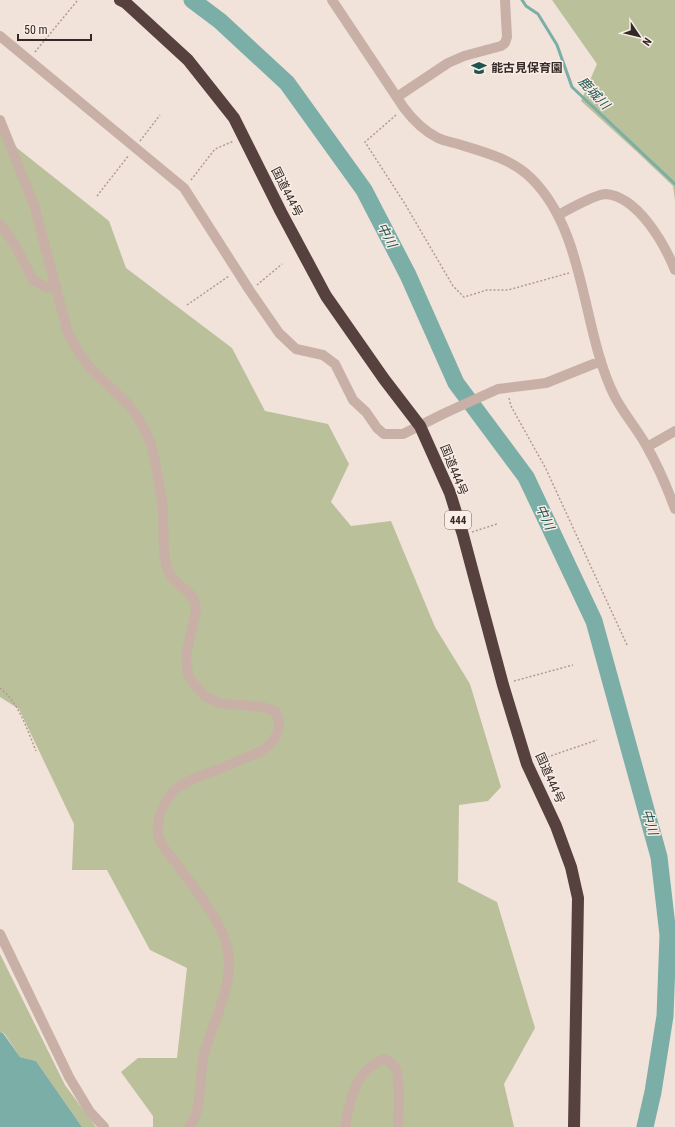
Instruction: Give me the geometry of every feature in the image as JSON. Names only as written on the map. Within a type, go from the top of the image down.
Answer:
[{"type":"highway","name":"国道444号","points":[[120,0],[126,3],[188,60],[234,118],[281,212],[326,296],[420,426],[450,493],[463,535],[503,685],[527,764],[556,826],[571,868],[578,898],[574,1127]]},
{"type":"street","points":[[332,0],[404,108],[416,123],[438,138],[484,152],[518,167],[546,193],[558,215],[571,249],[601,361],[616,397],[647,447],[662,476],[675,509]]},
{"type":"street","points":[[397,97],[448,63],[464,56],[500,46],[505,43],[507,37],[505,0]]},
{"type":"street","points":[[0,36],[184,188],[250,291],[279,333],[296,350],[322,355],[335,364],[353,400],[366,412],[377,428],[384,434],[403,434],[445,413],[503,389],[546,383],[601,361]]},
{"type":"street","points":[[0,120],[34,205],[68,333],[79,353],[90,368],[129,405],[140,421],[150,441],[163,507],[164,554],[168,571],[173,579],[190,594],[195,602],[196,612],[186,655],[188,674],[194,684],[205,696],[219,703],[262,707],[275,711],[279,718],[278,734],[271,745],[262,751],[191,780],[175,790],[163,807],[158,821],[159,838],[212,914],[224,938],[229,958],[227,987],[204,1052],[198,1104],[191,1124],[188,1127]]},
{"type":"street","points":[[558,215],[595,197],[605,194],[628,202],[653,228],[675,270]]},
{"type":"street","points":[[0,224],[14,243],[33,280],[46,286],[57,287]]},
{"type":"street","points":[[647,447],[675,432]]},
{"type":"street","points":[[0,934],[69,1077],[90,1112],[104,1127]]},
{"type":"street","points":[[345,1127],[351,1097],[360,1080],[369,1067],[376,1062],[385,1059],[396,1068],[398,1076],[398,1127]]},
{"type":"path","points":[[28,59],[77,1]]},
{"type":"path","points":[[404,108],[365,142],[405,204],[453,286],[464,297],[487,290],[508,290],[577,271]]},
{"type":"path","points":[[184,188],[215,149],[243,137]]},
{"type":"path","points":[[250,291],[282,264]]},
{"type":"path","points":[[188,305],[237,270]]},
{"type":"path","points":[[503,389],[546,469],[627,646]]},
{"type":"path","points":[[463,535],[497,524]]},
{"type":"path","points":[[503,685],[573,665]]},
{"type":"path","points":[[0,688],[9,695],[24,720],[36,751]]},
{"type":"path","points":[[527,764],[597,740]]},
{"type":"green space","points":[[552,0],[675,0],[675,200],[673,186],[581,101],[597,64]]},
{"type":"green space","points":[[0,124],[17,148],[109,221],[126,268],[232,348],[265,411],[328,424],[349,464],[331,502],[351,526],[391,521],[435,627],[470,684],[501,787],[488,801],[459,805],[458,882],[497,902],[535,1028],[504,1084],[514,1127],[153,1127],[153,1116],[121,1072],[138,1058],[177,1058],[187,968],[150,950],[107,870],[72,870],[74,824],[19,709],[0,697]]},
{"type":"green space","points":[[0,954],[65,1085],[96,1127],[82,1127],[36,1061],[20,1057],[4,1033],[0,1032]]},
{"type":"water","points":[[0,1032],[3,1033],[20,1057],[36,1061],[82,1127],[0,1127]]},
{"type":"waterway","name":"中川","points":[[192,0],[220,21],[287,83],[364,190],[408,275],[456,383],[526,477],[594,621],[659,857],[668,935],[665,1016],[653,1092],[645,1127]]},
{"type":"waterway","name":"鹿城川","points":[[522,0],[526,6],[538,14],[557,45],[572,87],[675,184]]},
{"type":"place","name":"能古見保育園","points":[[479,68]]}]
